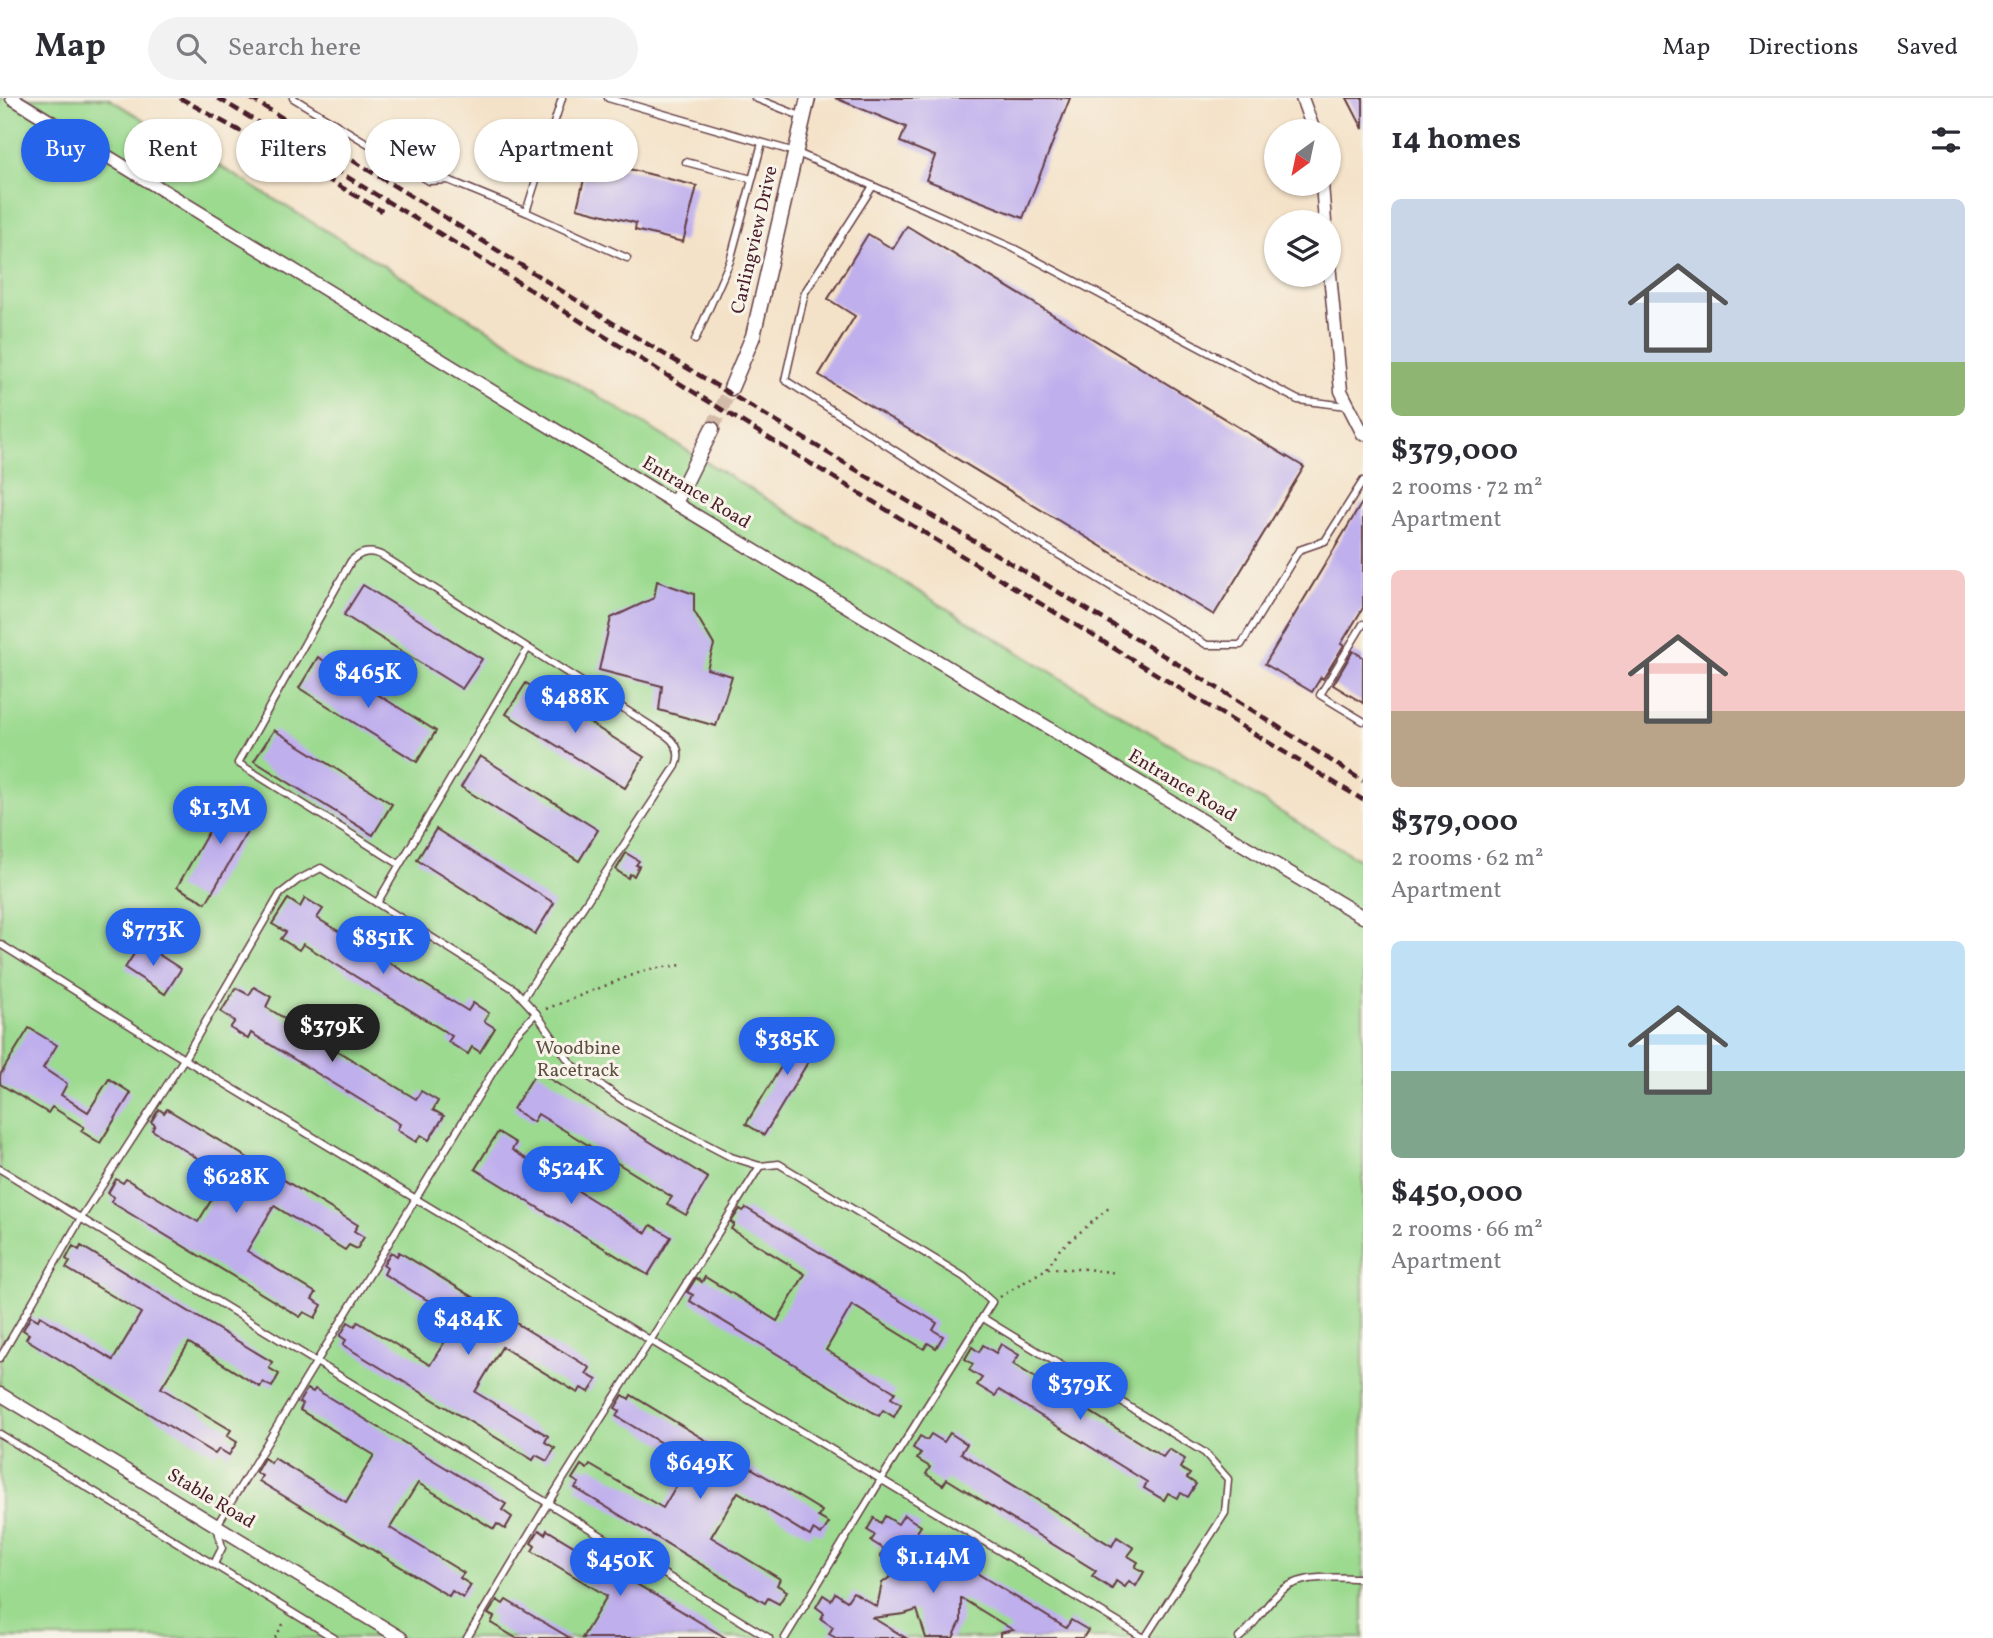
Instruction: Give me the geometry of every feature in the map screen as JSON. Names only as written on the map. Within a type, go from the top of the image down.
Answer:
[{"type":"street","name":"Entrance Road","points":[[12,98],[675,503],[1363,917]]},
{"type":"street","name":"Carlingview Drive","points":[[731,388],[753,336],[808,98]]},
{"type":"street","points":[[1302,98],[1310,119]]},
{"type":"street","points":[[1331,287],[1341,391],[1363,434]]},
{"type":"street","points":[[675,503],[712,429]]},
{"type":"street","name":"Stable Road","points":[[0,1394],[401,1638]]},
{"type":"lane","points":[[293,98],[429,181],[449,180],[627,258]]},
{"type":"lane","points":[[526,212],[562,98]]},
{"type":"lane","points":[[608,98],[795,152],[1013,248],[1298,400],[1349,406]]},
{"type":"lane","points":[[755,98],[803,117]]},
{"type":"lane","points":[[695,340],[730,261],[762,143]]},
{"type":"lane","points":[[685,162],[752,179]]},
{"type":"lane","points":[[873,186],[805,292],[785,380],[1014,527],[1207,645],[1241,645],[1299,550],[1325,541],[1363,481]]},
{"type":"lane","points":[[1355,494],[1363,499]]},
{"type":"lane","points":[[400,864],[238,763],[351,561],[363,553],[377,553],[528,648],[673,740],[679,753],[676,766],[523,998]]},
{"type":"lane","points":[[1363,624],[1320,695],[1363,721]]},
{"type":"lane","points":[[377,903],[528,648]]},
{"type":"lane","points":[[0,1359],[81,1218],[184,1059],[280,894],[298,880],[321,868],[514,989],[536,1013],[571,1064],[624,1101],[731,1157],[760,1166],[779,1164],[964,1277],[992,1302],[785,1638]]},
{"type":"lane","points":[[0,944],[184,1059],[1145,1638],[1225,1513],[1228,1479],[1205,1452],[982,1318]]},
{"type":"lane","points":[[214,1564],[222,1548],[216,1525],[516,1034],[536,1013]]},
{"type":"lane","points":[[467,1638],[548,1503],[760,1166]]},
{"type":"lane","points":[[0,1169],[769,1638]]},
{"type":"lane","points":[[0,1434],[334,1638]]},
{"type":"lane","points":[[1239,1638],[1251,1628],[1275,1595],[1292,1582],[1315,1578],[1363,1578]]},
{"type":"path","points":[[536,1013],[648,969],[682,965]]},
{"type":"path","points":[[992,1302],[1046,1269],[1060,1249],[1110,1207]]},
{"type":"path","points":[[1046,1269],[1086,1269],[1118,1273]]},
{"type":"green space","name":"Woodbine Racetrack","points":[[0,98],[108,98],[142,119],[124,119],[124,182],[222,182],[222,167],[236,176],[236,182],[246,182],[1363,862],[1363,1638],[0,1638]]},
{"type":"building","points":[[835,98],[1070,98],[1023,218],[926,180],[935,156],[900,142],[906,127]]},
{"type":"building","points":[[1347,98],[1363,98],[1363,129]]},
{"type":"building","points":[[638,171],[697,186],[683,242],[635,230],[636,223],[577,208],[583,182],[638,182]]},
{"type":"building","points":[[907,226],[1304,467],[1214,615],[819,375],[855,316],[828,299],[868,234],[893,249]]},
{"type":"building","points":[[1363,501],[1363,608],[1341,644],[1344,645],[1312,692],[1265,664]]},
{"type":"building","points":[[657,581],[694,594],[694,611],[714,645],[707,669],[732,676],[716,726],[659,710],[662,686],[599,670],[611,618],[654,598]]},
{"type":"building","points":[[363,585],[482,659],[462,689],[344,615]]},
{"type":"building","points":[[1353,651],[1363,657],[1363,703],[1333,685]]},
{"type":"building","points":[[318,657],[436,731],[417,762],[299,688]]},
{"type":"building","points":[[526,683],[644,757],[625,788],[506,714]]},
{"type":"building","points":[[274,730],[392,804],[373,835],[254,761]]},
{"type":"building","points":[[480,756],[598,830],[579,861],[461,787]]},
{"type":"building","points":[[233,789],[262,806],[206,903],[177,887]]},
{"type":"building","points":[[436,829],[554,903],[535,934],[417,860]]},
{"type":"building","points":[[626,853],[639,861],[634,876],[630,874],[628,878],[616,870]]},
{"type":"building","points":[[305,898],[323,909],[317,918],[468,1011],[473,1003],[489,1013],[484,1021],[495,1028],[480,1052],[472,1047],[468,1054],[448,1042],[452,1036],[303,944],[299,950],[281,939],[286,932],[272,924],[288,899],[300,907]]},
{"type":"building","points":[[141,943],[181,969],[165,994],[125,968]]},
{"type":"building","points":[[254,987],[271,997],[266,1007],[416,1099],[421,1091],[438,1101],[433,1110],[444,1116],[429,1140],[421,1135],[416,1142],[397,1130],[400,1124],[251,1033],[248,1039],[230,1028],[235,1021],[221,1012],[236,988],[249,995]]},
{"type":"building","points":[[811,1018],[828,1029],[764,1135],[746,1124]]},
{"type":"building","points":[[29,1028],[57,1045],[43,1068],[67,1084],[61,1095],[88,1112],[109,1079],[131,1093],[100,1143],[81,1131],[84,1127],[52,1107],[48,1113],[0,1084],[0,1075]]},
{"type":"building","points":[[537,1071],[708,1178],[686,1215],[667,1204],[672,1197],[538,1114],[533,1122],[513,1109]]},
{"type":"building","points":[[159,1109],[164,1113],[167,1109],[358,1225],[354,1231],[364,1237],[357,1249],[349,1245],[345,1250],[274,1206],[247,1251],[316,1293],[312,1299],[322,1305],[315,1318],[304,1312],[300,1317],[111,1202],[114,1197],[108,1193],[116,1179],[123,1183],[126,1179],[198,1222],[226,1176],[152,1130],[155,1125],[151,1122]]},
{"type":"building","points":[[498,1132],[516,1143],[512,1150],[646,1233],[651,1225],[671,1237],[648,1275],[475,1169]]},
{"type":"building","points":[[746,1208],[937,1323],[933,1330],[943,1336],[936,1348],[928,1343],[924,1349],[852,1305],[826,1350],[895,1392],[891,1398],[901,1404],[894,1417],[883,1410],[879,1416],[690,1301],[693,1295],[687,1292],[696,1278],[702,1282],[705,1277],[777,1321],[805,1274],[731,1229],[734,1224],[731,1222],[740,1209],[743,1211]]},
{"type":"building","points":[[73,1246],[79,1250],[81,1246],[272,1362],[269,1368],[279,1374],[272,1387],[263,1382],[260,1387],[189,1343],[161,1388],[231,1430],[227,1436],[237,1442],[229,1455],[219,1449],[215,1454],[26,1339],[29,1334],[23,1330],[31,1316],[38,1320],[40,1316],[113,1360],[141,1313],[66,1268],[70,1262],[66,1259]]},
{"type":"building","points":[[391,1252],[397,1256],[399,1252],[590,1368],[586,1374],[597,1380],[589,1392],[581,1388],[578,1393],[502,1347],[475,1392],[548,1436],[545,1442],[555,1448],[547,1461],[536,1455],[533,1460],[343,1345],[346,1340],[340,1336],[348,1322],[355,1326],[358,1322],[430,1365],[459,1319],[384,1274],[387,1268],[383,1265]]},
{"type":"building","points":[[1001,1344],[1019,1355],[1013,1364],[1163,1457],[1169,1449],[1185,1459],[1180,1468],[1190,1474],[1187,1478],[1196,1484],[1188,1497],[1181,1493],[1177,1498],[1168,1493],[1164,1500],[1144,1488],[1147,1482],[999,1390],[995,1396],[977,1385],[982,1378],[969,1370],[973,1364],[965,1359],[972,1347],[979,1352],[983,1345],[996,1353]]},
{"type":"building","points":[[307,1389],[313,1392],[315,1389],[506,1504],[502,1510],[512,1517],[505,1529],[497,1524],[494,1529],[418,1483],[390,1528],[464,1573],[460,1578],[471,1585],[463,1598],[452,1591],[449,1596],[259,1481],[262,1476],[256,1472],[264,1458],[271,1463],[274,1458],[346,1502],[374,1455],[300,1410],[303,1404],[299,1402]]},
{"type":"building","points":[[623,1395],[629,1399],[631,1395],[822,1511],[818,1517],[829,1523],[821,1535],[813,1530],[810,1536],[738,1492],[711,1537],[780,1579],[777,1585],[787,1591],[779,1604],[768,1598],[765,1603],[575,1488],[579,1483],[572,1479],[581,1465],[587,1469],[590,1465],[663,1508],[691,1461],[616,1416],[620,1411],[615,1408]]},
{"type":"building","points":[[950,1433],[967,1444],[961,1453],[1112,1546],[1117,1537],[1134,1548],[1128,1556],[1138,1562],[1135,1567],[1144,1572],[1136,1586],[1129,1581],[1125,1587],[1116,1581],[1112,1589],[1092,1576],[1096,1571],[947,1479],[943,1485],[926,1474],[930,1467],[917,1459],[921,1453],[913,1448],[920,1436],[927,1440],[931,1434],[944,1442]]},
{"type":"building","points":[[904,1515],[921,1526],[915,1535],[1066,1628],[1071,1620],[1088,1630],[1083,1638],[1000,1638],[1000,1633],[1013,1630],[961,1598],[961,1621],[953,1638],[926,1638],[917,1610],[873,1618],[906,1638],[836,1638],[829,1634],[833,1627],[821,1619],[824,1613],[816,1607],[823,1595],[831,1600],[835,1593],[847,1601],[853,1592],[877,1607],[882,1583],[901,1569],[880,1556],[884,1549],[871,1541],[875,1535],[867,1530],[874,1518],[881,1523],[885,1516],[898,1524]]},
{"type":"building","points":[[539,1530],[545,1534],[547,1530],[726,1638],[582,1638],[607,1596],[532,1551],[535,1546],[531,1543]]},
{"type":"building","points":[[497,1600],[503,1604],[506,1600],[570,1638],[516,1638],[491,1623],[494,1617],[488,1614]]},
{"type":"tunnel","points":[[712,429],[731,388]]},
{"type":"railway","points":[[180,98],[382,211]]},
{"type":"railway","points":[[218,98],[703,398],[1363,800]]},
{"type":"railway","points":[[250,98],[616,325],[1219,689],[1363,781]]}]
